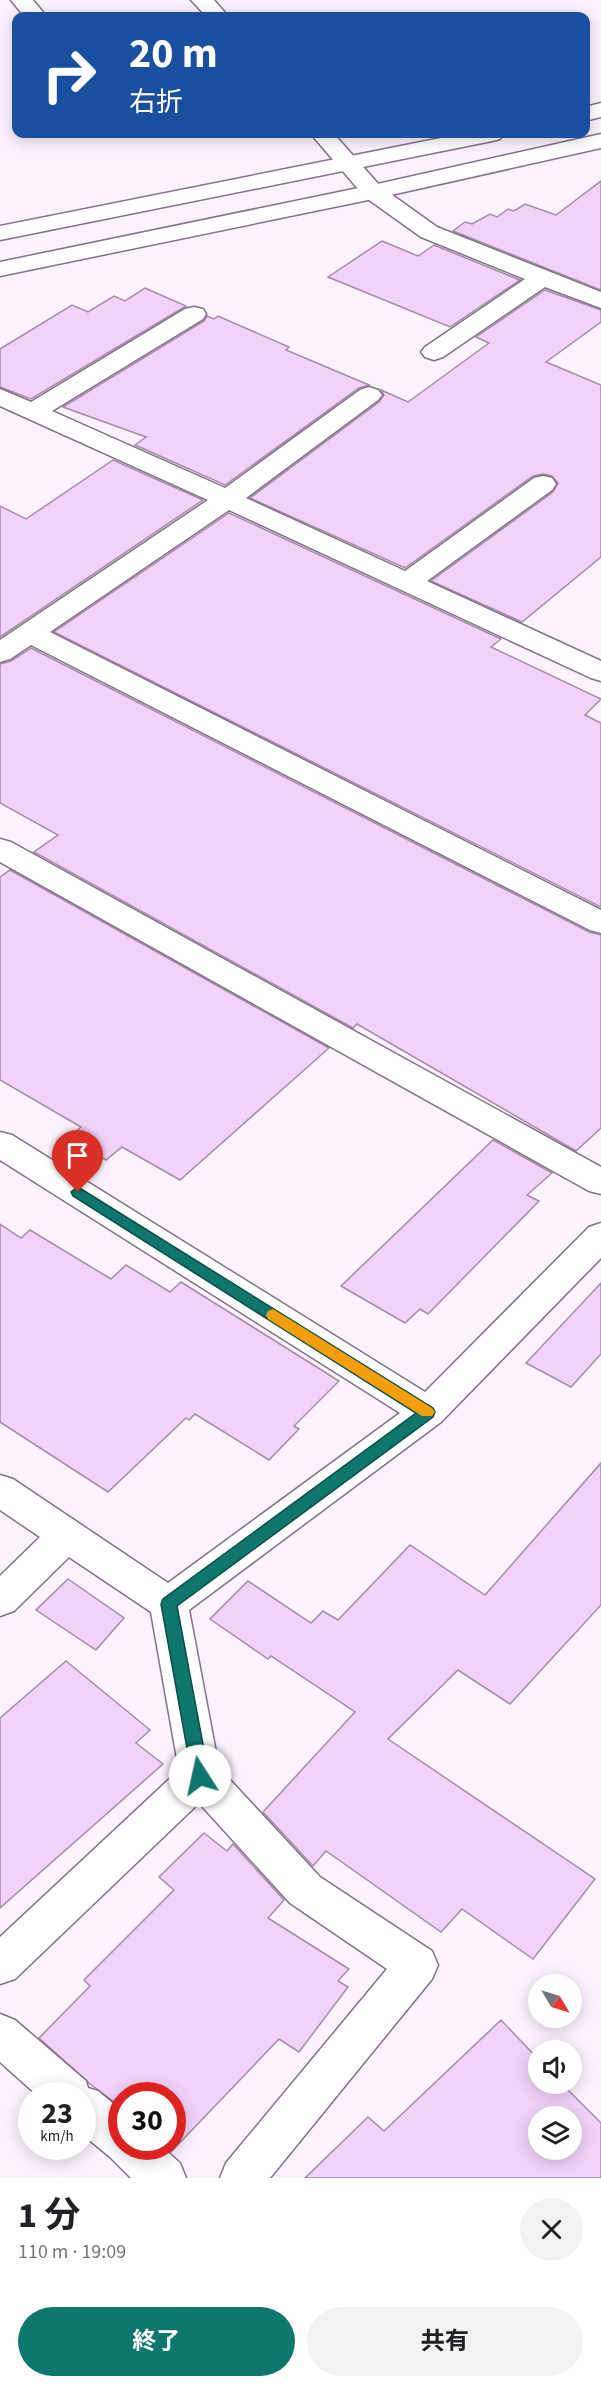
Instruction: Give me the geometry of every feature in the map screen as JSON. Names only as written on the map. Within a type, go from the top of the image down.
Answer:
[{"type":"street","points":[[22,0],[32,12]]},
{"type":"street","points":[[202,0],[213,12]]},
{"type":"street","points":[[326,138],[374,192],[429,232],[601,301]]},
{"type":"street","points":[[0,233],[473,138]]},
{"type":"street","points":[[0,269],[374,192],[601,141]]},
{"type":"street","points":[[434,352],[543,278]]},
{"type":"street","points":[[32,412],[194,314]]},
{"type":"street","points":[[0,653],[227,499],[369,395]]},
{"type":"street","points":[[0,397],[601,672]]},
{"type":"street","points":[[407,583],[543,484]]},
{"type":"street","points":[[30,633],[601,923]]},
{"type":"street","points":[[0,849],[601,1182]]},
{"type":"street","points":[[0,1144],[428,1412]]},
{"type":"street","points":[[169,1604],[428,1412],[601,1236]]},
{"type":"street","points":[[0,1490],[169,1604],[200,1776],[305,1890],[417,1965],[242,2178]]},
{"type":"street","points":[[0,1600],[67,1535]]},
{"type":"street","points":[[0,1965],[200,1776]]},
{"type":"street","points":[[0,2034],[54,2082]]},
{"type":"street","points":[[96,2118],[108,2128]]},
{"type":"street","points":[[144,2160],[164,2178]]},
{"type":"building","points":[[601,181],[601,290],[453,231],[465,222],[472,224],[490,214],[497,217],[508,209],[514,211],[525,204],[556,215]]},
{"type":"building","points":[[382,241],[418,256],[434,245],[520,280],[450,327],[328,277]]},
{"type":"building","points":[[145,288],[186,306],[31,399],[0,387],[0,349],[72,305],[88,312],[114,296],[125,301]]},
{"type":"building","points":[[545,290],[601,310],[601,322],[546,362],[601,385],[601,557],[522,622],[431,581],[553,492],[558,483],[552,476],[543,474],[533,476],[405,568],[250,498],[379,402],[384,395],[381,390],[408,402],[489,343],[476,337]]},
{"type":"building","points":[[207,316],[214,319],[218,316],[289,347],[286,350],[369,385],[359,388],[225,485],[135,445],[146,437],[63,407],[204,321]]},
{"type":"building","points":[[113,460],[203,500],[0,637],[0,506],[26,519]]},
{"type":"building","points":[[229,513],[501,639],[491,647],[601,699],[585,715],[601,723],[601,907],[54,632]]},
{"type":"building","points":[[31,648],[589,932],[601,935],[601,1128],[576,1151],[357,1024],[353,1028],[34,852],[58,835],[0,803],[0,664],[11,661]]},
{"type":"building","points":[[10,870],[329,1048],[180,1180],[122,1147],[106,1160],[69,1138],[81,1127],[0,1080],[0,877]]},
{"type":"building","points":[[493,1140],[552,1173],[527,1195],[539,1201],[428,1314],[420,1309],[405,1323],[341,1286]]},
{"type":"building","points":[[0,1224],[21,1238],[30,1230],[111,1279],[126,1265],[170,1292],[181,1282],[339,1381],[294,1426],[299,1429],[269,1460],[195,1414],[189,1420],[186,1418],[108,1492],[0,1422]]},
{"type":"building","points":[[601,1283],[601,1354],[571,1387],[526,1363]]},
{"type":"building","points":[[601,1463],[601,1605],[510,1704],[458,1670],[388,1739],[595,1879],[533,1959],[462,1909],[441,1932],[326,1851],[313,1866],[263,1812],[355,1712],[271,1656],[268,1659],[210,1619],[248,1581],[311,1623],[323,1611],[338,1620],[410,1545],[485,1595]]},
{"type":"building","points":[[68,1579],[124,1618],[96,1650],[36,1610]]},
{"type":"building","points":[[66,1661],[150,1730],[136,1743],[163,1764],[0,1908],[0,1718]]},
{"type":"building","points":[[204,1833],[227,1851],[233,1844],[284,1900],[268,1918],[349,1969],[338,1981],[348,1987],[299,2052],[279,2039],[186,2136],[186,2082],[108,2082],[108,2097],[96,2088],[96,2082],[88,2082],[39,2038],[90,1986],[84,1980],[174,1890],[159,1877]]},
{"type":"building","points":[[501,2020],[528,2048],[528,2094],[572,2094],[601,2123],[601,2178],[305,2178],[368,2117],[384,2131]]},
{"type":"slow traffic","points":[[273,1315],[427,1412]]},
{"type":"route","points":[[78,1192],[428,1412],[169,1604],[200,1776]]}]
